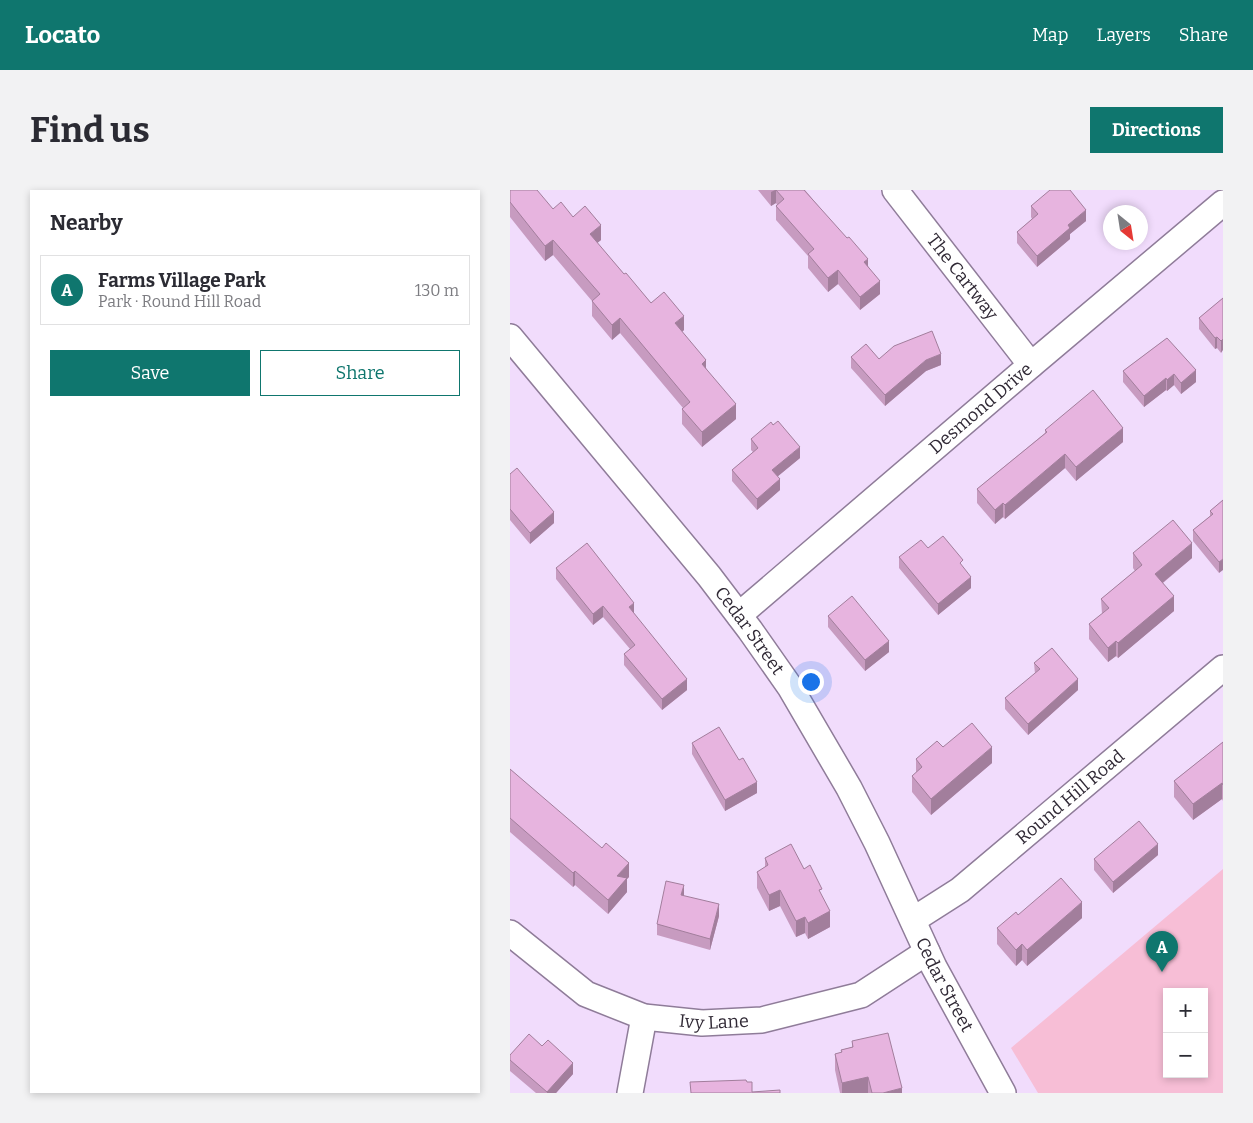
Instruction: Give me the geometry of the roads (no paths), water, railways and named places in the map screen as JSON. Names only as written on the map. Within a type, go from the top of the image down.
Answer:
[{"type":"street","name":"The Cartway","points":[[895,190],[1031,364]]},
{"type":"street","name":"Desmond Drive","points":[[739,615],[1031,364],[1223,203]]},
{"type":"street","name":"Cedar Street","points":[[510,337],[685,546],[739,615],[790,687],[830,753],[867,822],[927,952],[964,1024],[1003,1093]]},
{"type":"street","name":"Round Hill Road","points":[[913,920],[960,890],[1223,668]]},
{"type":"street","name":"Ivy Lane","points":[[510,933],[586,994],[644,1017],[702,1023],[762,1020],[861,995],[927,952]]},
{"type":"street","points":[[630,1093],[644,1017]]},
{"type":"place","name":"Farms Village Park","points":[[1162,972]]}]
